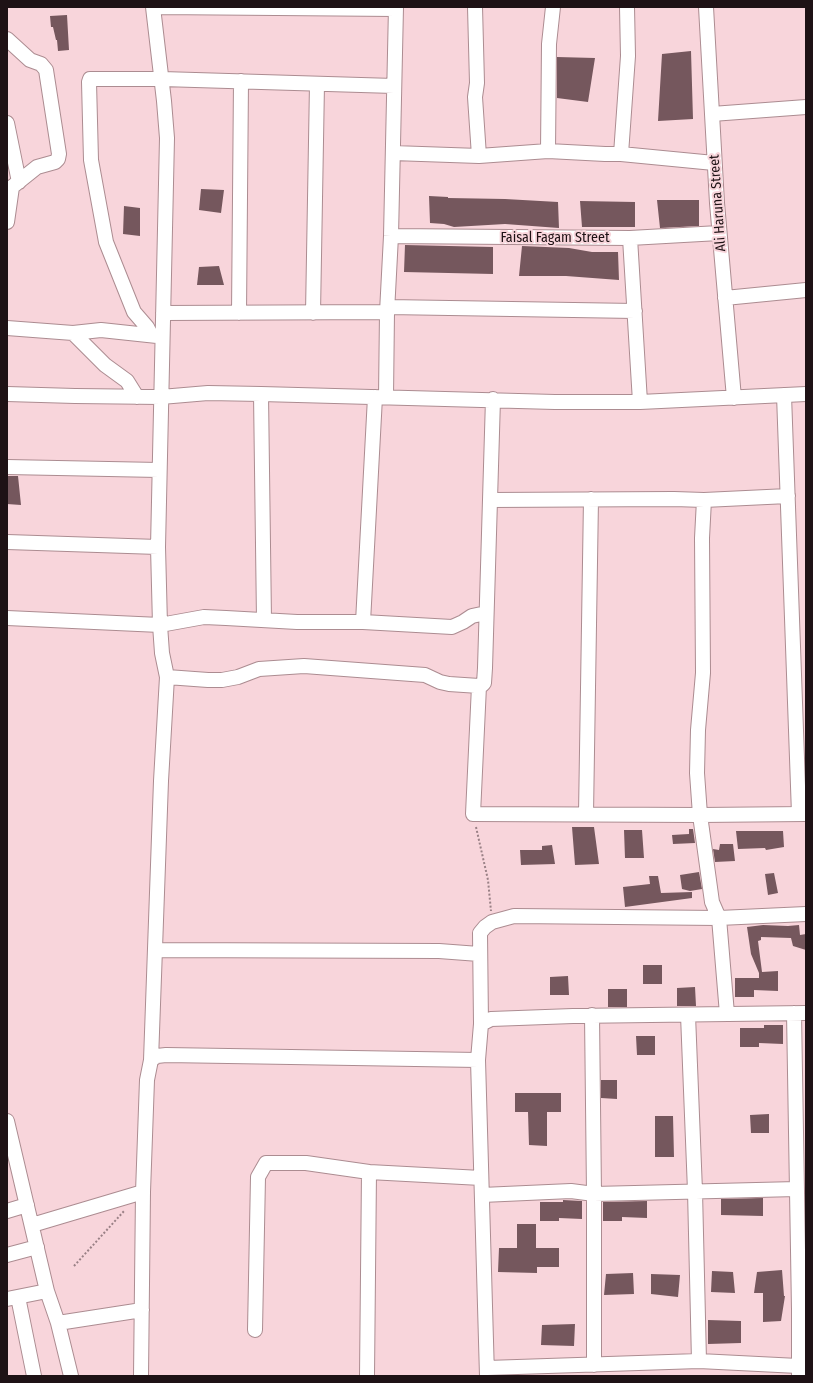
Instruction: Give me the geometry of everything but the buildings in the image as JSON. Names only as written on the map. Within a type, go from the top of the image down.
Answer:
[{"type":"street","points":[[141,1376],[143,1192],[147,1080],[151,1060],[161,781],[167,677],[162,654],[160,625],[158,547],[161,397],[156,335],[162,313],[167,138],[162,79],[153,7]]},
{"type":"street","points":[[157,7],[396,8],[388,309],[363,622]]},
{"type":"street","points":[[474,7],[477,83],[475,97],[479,156]]},
{"type":"street","points":[[548,151],[549,44],[552,7]]},
{"type":"street","points":[[621,154],[628,56],[627,7]]},
{"type":"street","name":"Ali Haruna Street","points":[[706,7],[719,233],[734,398]]},
{"type":"street","points":[[7,39],[30,60],[42,64],[46,70],[59,154],[58,159],[55,162],[37,168],[13,187]]},
{"type":"street","points":[[156,335],[134,312],[106,242],[91,160],[90,80],[93,78],[162,79],[394,86]]},
{"type":"street","points":[[239,313],[241,81]]},
{"type":"street","points":[[313,313],[317,84]]},
{"type":"street","points":[[712,114],[806,107]]},
{"type":"street","points":[[7,124],[13,187],[7,222]]},
{"type":"street","points":[[393,153],[479,156],[548,151],[621,154],[714,163]]},
{"type":"street","name":"Faisal Fagam Street","points":[[391,236],[630,238],[719,233]]},
{"type":"street","points":[[630,238],[640,402]]},
{"type":"street","points":[[725,298],[806,290]]},
{"type":"street","points":[[162,313],[313,313],[388,309],[635,311]]},
{"type":"street","points":[[7,328],[72,333],[101,330],[156,335]]},
{"type":"street","points":[[72,333],[105,365],[126,381],[137,397]]},
{"type":"street","points":[[7,394],[161,397],[208,393],[493,399],[554,402],[640,402],[806,394]]},
{"type":"street","points":[[261,394],[264,620]]},
{"type":"street","points":[[479,686],[473,814],[802,814],[800,689],[788,496],[784,395]]},
{"type":"street","points":[[167,677],[222,680],[238,677],[260,669],[304,666],[425,675],[444,683],[479,686],[484,683],[493,399]]},
{"type":"street","points":[[7,467],[159,470]]},
{"type":"street","points":[[490,500],[674,498],[704,500],[788,496]]},
{"type":"street","points":[[586,814],[591,499]]},
{"type":"street","points":[[704,500],[702,538],[703,673],[696,773],[700,815],[712,902],[719,918],[727,1014]]},
{"type":"street","points":[[7,542],[158,547]]},
{"type":"street","points":[[7,618],[160,625],[204,617],[363,622],[452,627],[472,616],[486,613]]},
{"type":"street","points":[[481,1024],[491,1019],[800,1013],[801,1120],[797,1189],[803,1310],[799,1371],[699,1361],[594,1365],[487,1372],[478,1060],[481,1024],[479,954],[480,933],[485,927],[492,922],[514,916],[719,918],[806,914]]},
{"type":"street","points":[[156,950],[439,951],[479,954]]},
{"type":"street","points":[[688,1015],[695,1191],[699,1361]]},
{"type":"street","points":[[592,1016],[594,1365]]},
{"type":"street","points":[[151,1060],[158,1056],[166,1055],[478,1060]]},
{"type":"street","points":[[7,1124],[47,1290],[58,1323],[71,1376]]},
{"type":"street","points":[[255,1330],[258,1177],[266,1163],[306,1163],[369,1172],[481,1178]]},
{"type":"street","points":[[367,1376],[369,1172]]},
{"type":"street","points":[[482,1195],[571,1191],[594,1194],[797,1189]]},
{"type":"street","points":[[32,1225],[143,1192]]},
{"type":"street","points":[[7,1211],[27,1205]]},
{"type":"street","points":[[7,1254],[37,1247]]},
{"type":"street","points":[[34,1376],[13,1298],[47,1290]]},
{"type":"street","points":[[58,1323],[142,1310]]},
{"type":"path","points":[[473,814],[488,880],[492,922]]},
{"type":"path","points":[[74,1266],[127,1209]]}]
